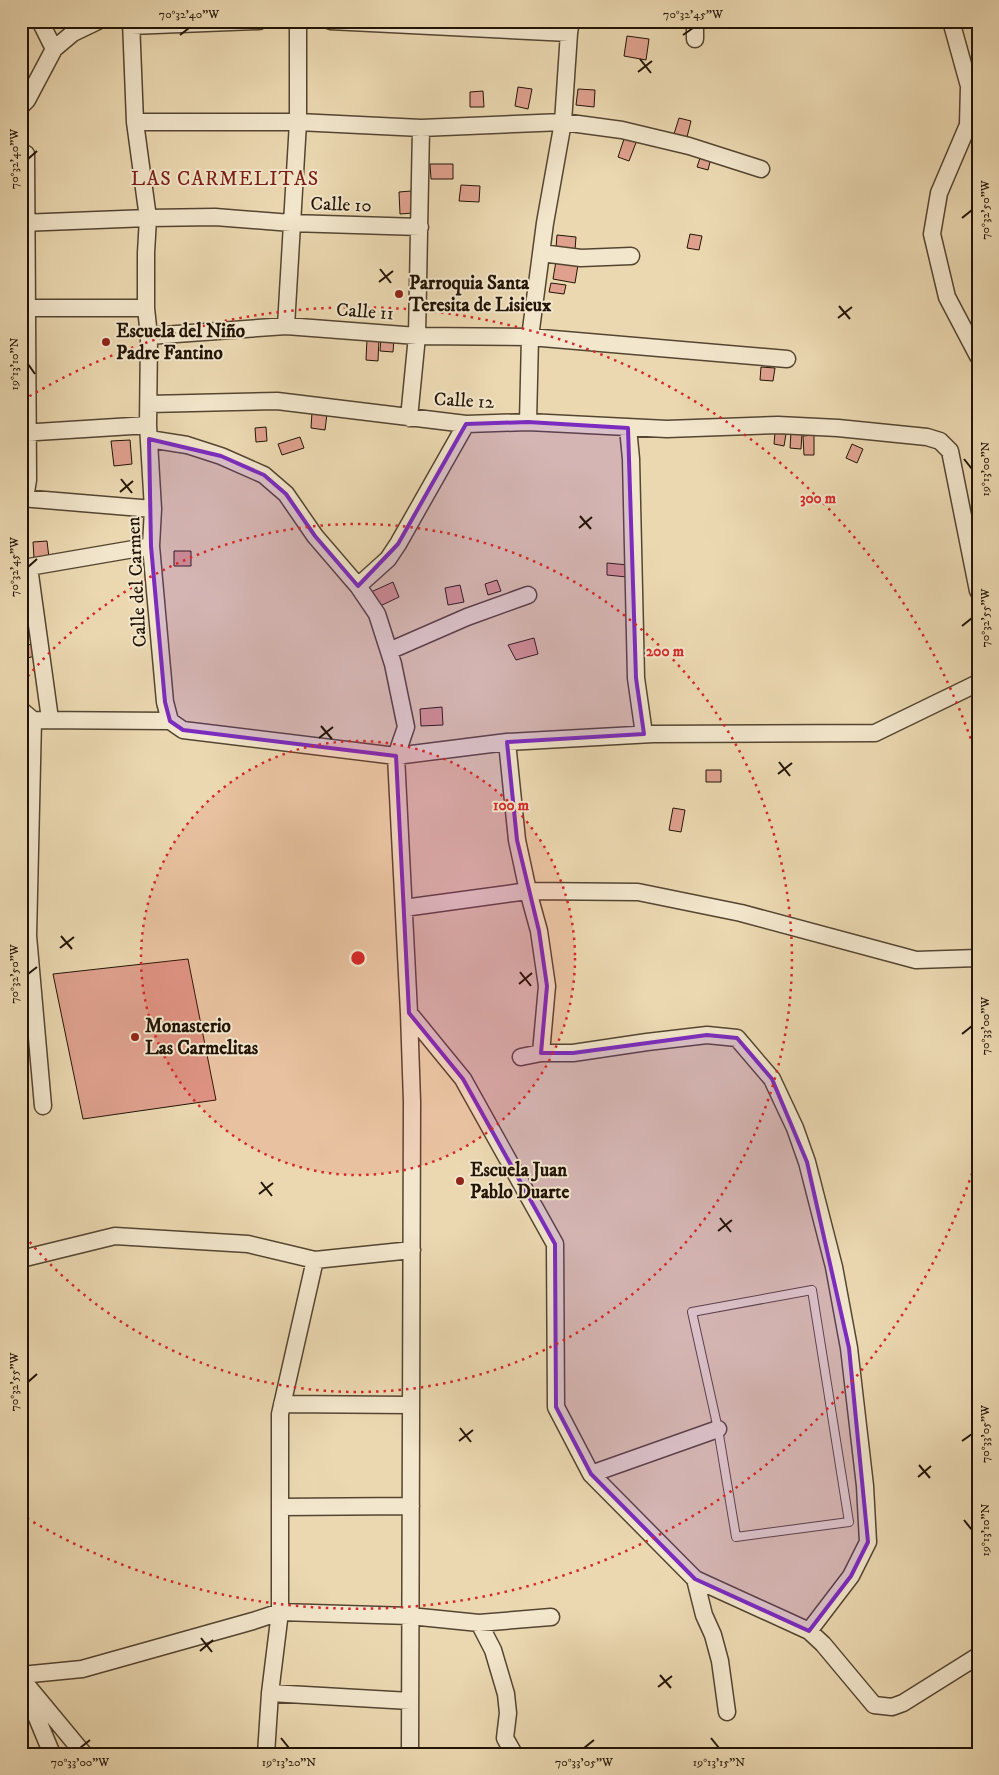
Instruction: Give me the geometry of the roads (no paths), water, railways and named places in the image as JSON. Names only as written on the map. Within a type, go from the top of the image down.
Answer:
[{"type":"street","points":[[40,21],[54,49]]},
{"type":"street","points":[[21,106],[28,100],[54,49],[73,33],[98,21]]},
{"type":"street","points":[[131,24],[259,21]]},
{"type":"street","points":[[286,326],[298,122],[298,21]]},
{"type":"street","points":[[330,21],[570,27],[563,122],[541,253],[530,337],[528,422]]},
{"type":"street","points":[[695,21],[695,40]]},
{"type":"street","points":[[953,22],[969,86],[968,125],[939,193],[932,234],[947,297],[978,356]]},
{"type":"street","name":"Calle del Carmen","points":[[131,24],[135,122],[148,218],[146,308],[149,336],[149,432],[154,509],[152,546],[165,702],[170,721]]},
{"type":"street","points":[[135,122],[298,122],[421,128],[563,122],[622,130],[689,146],[761,169]]},
{"type":"street","points":[[409,418],[417,336],[421,128]]},
{"type":"street","points":[[26,154],[24,223],[24,433],[28,480],[23,498],[154,509]]},
{"type":"street","name":"Calle 10","points":[[24,223],[215,217],[291,223],[420,227]]},
{"type":"street","points":[[541,253],[581,258],[631,256]]},
{"type":"street","points":[[24,308],[146,308]]},
{"type":"street","name":"Calle 11","points":[[149,336],[286,326],[417,336],[530,337],[787,358]]},
{"type":"street","name":"Calle 12","points":[[149,404],[277,401],[466,424],[528,422],[667,429],[778,426],[927,437],[940,441],[950,451],[978,591]]},
{"type":"street","points":[[358,586],[388,559],[466,424]]},
{"type":"street","points":[[628,428],[631,459],[636,678],[644,734]]},
{"type":"street","points":[[24,433],[149,432],[221,456],[264,474],[286,494],[315,536],[358,586],[377,614],[389,651],[406,727],[396,756],[412,1102],[410,1754]]},
{"type":"street","points":[[50,719],[25,568],[152,546]]},
{"type":"street","points":[[389,651],[467,617],[528,595]]},
{"type":"street","points":[[43,1106],[28,936],[27,715],[50,719],[170,721],[183,730],[396,756],[507,742],[644,734],[875,733],[978,683]]},
{"type":"street","points":[[507,742],[517,840],[539,931],[547,986],[541,1053]]},
{"type":"street","points":[[404,908],[528,891],[638,892],[741,913],[916,960],[978,958]]},
{"type":"street","points":[[409,1013],[463,1080],[556,1244],[556,1407],[591,1474],[695,1579],[809,1631],[823,1644],[874,1705],[892,1708],[904,1703],[978,1656]]},
{"type":"street","points":[[521,1058],[541,1053],[573,1054],[707,1035],[737,1038],[772,1078],[795,1128],[807,1162],[834,1267],[849,1348],[868,1542],[850,1576],[809,1631]]},
{"type":"street","points":[[21,1260],[115,1236],[248,1244],[315,1260],[412,1250]]},
{"type":"street","points":[[266,1754],[270,1693],[280,1612],[280,1414],[315,1260]]},
{"type":"street","points":[[282,1404],[411,1405]]},
{"type":"street","points":[[591,1474],[718,1429]]},
{"type":"street","points":[[280,1507],[411,1506]]},
{"type":"street","points":[[695,1579],[704,1615],[713,1635],[720,1662],[727,1712]]},
{"type":"street","points":[[21,1678],[82,1668],[280,1612],[410,1616],[478,1623],[551,1617]]},
{"type":"street","points":[[478,1623],[492,1650],[506,1694],[508,1713],[505,1738],[514,1754]]},
{"type":"street","points":[[21,1678],[52,1754]]},
{"type":"street","points":[[21,1678],[84,1754]]},
{"type":"street","points":[[270,1693],[410,1701]]},
{"type":"lane","points":[[812,1290],[849,1522],[736,1537],[718,1429],[692,1312],[812,1290]]},
{"type":"place","name":"Parroquia Santa Teresita de Lisieux","points":[[399,294]]},
{"type":"place","name":"Escuela del Niño Padre Fantino","points":[[106,342]]},
{"type":"place","name":"Monasterio Las Carmelitas","points":[[135,1037]]},
{"type":"place","name":"Escuela Juan Pablo Duarte","points":[[460,1181]]},
{"type":"district","name":"LAS CARMELITAS","points":[[225,179]]}]
